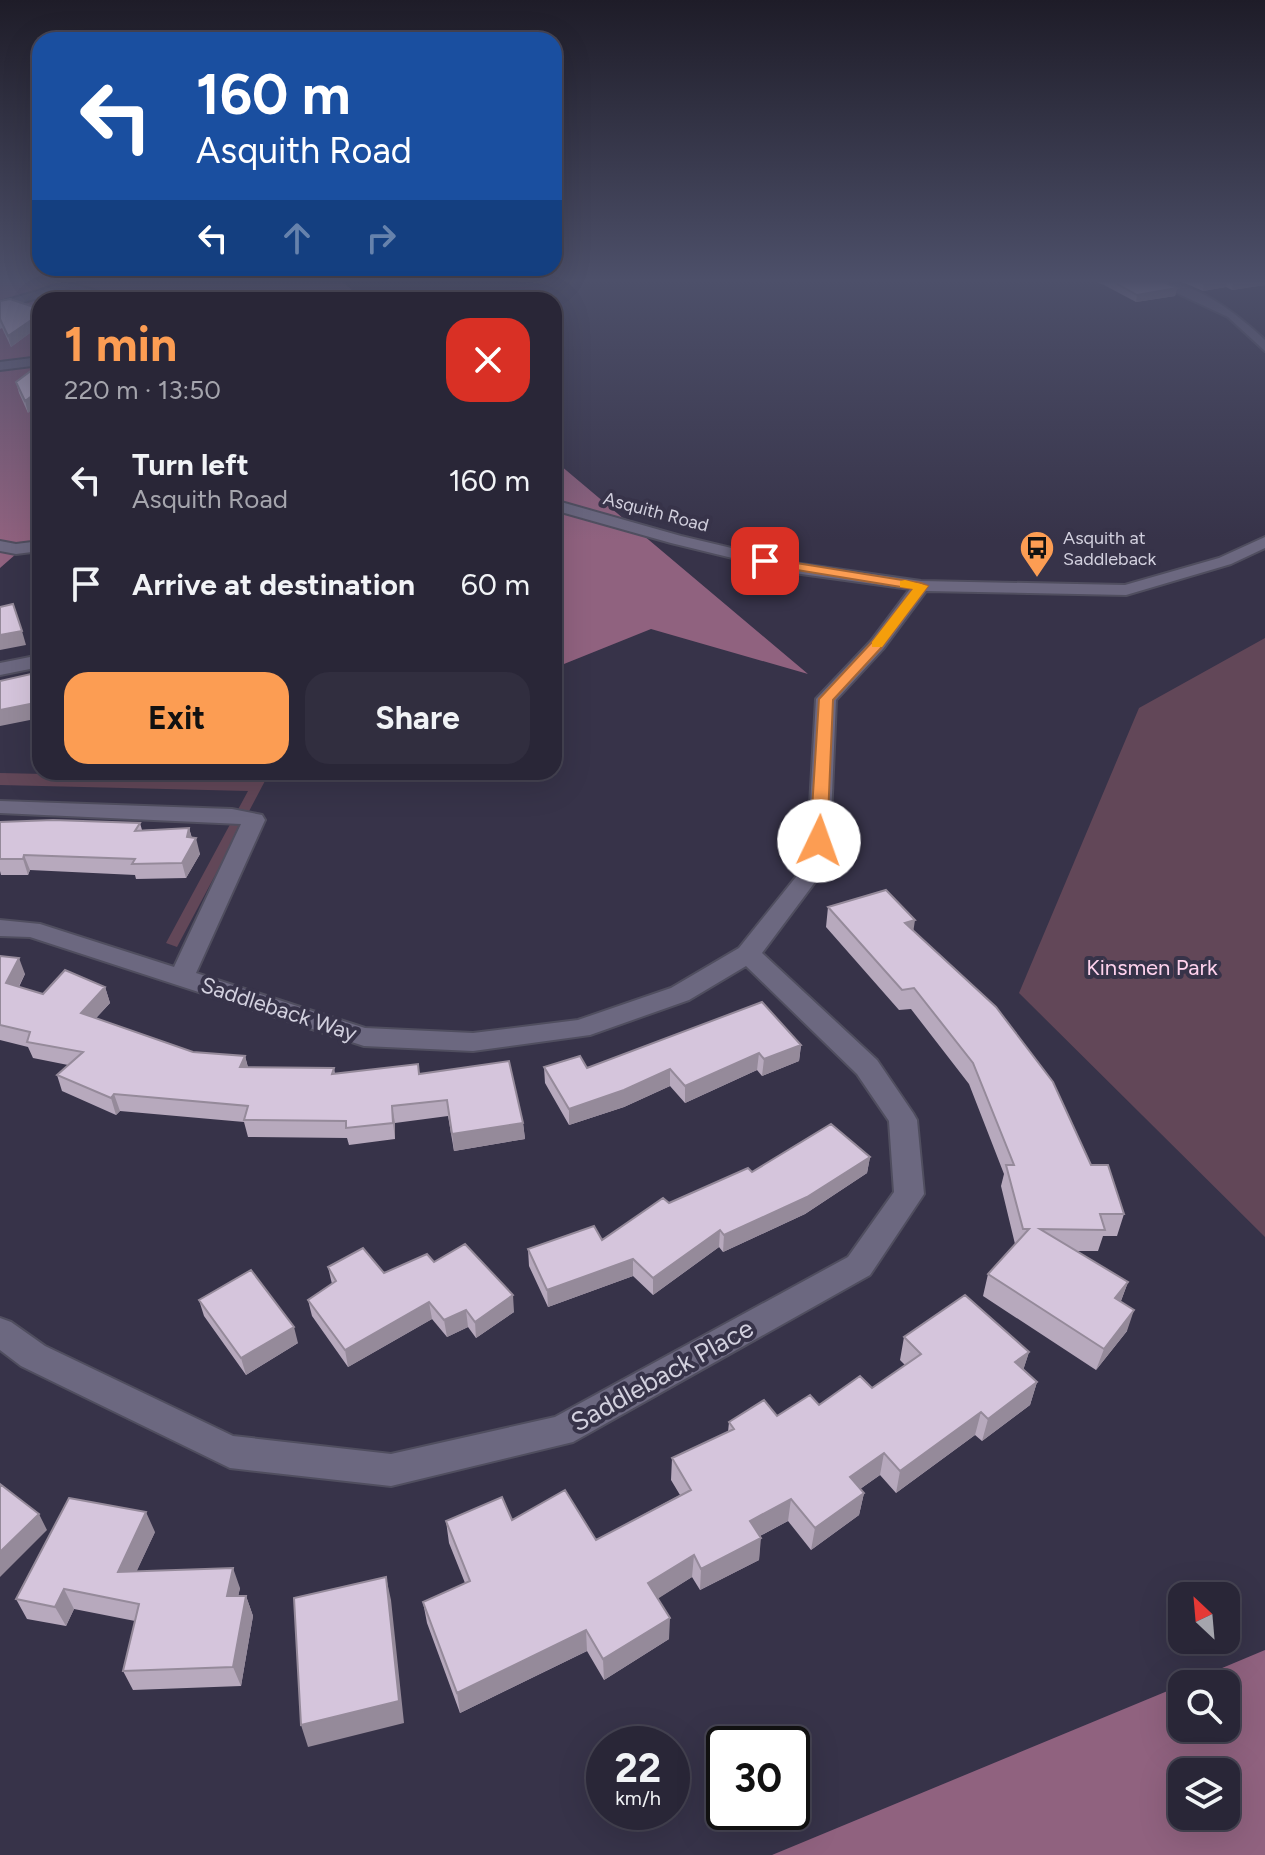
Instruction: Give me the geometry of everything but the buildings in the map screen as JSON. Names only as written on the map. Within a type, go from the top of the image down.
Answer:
[{"type":"street","name":"Asquith Road","points":[[562,507],[677,540],[794,568],[921,586],[1126,590],[1225,561],[1265,542]]},
{"type":"street","points":[[0,546],[16,549],[32,547]]},
{"type":"street","name":"Saddleback Way","points":[[0,928],[32,929],[364,1037],[473,1042],[581,1029],[680,994],[748,954],[807,878],[819,841],[826,699],[877,645],[921,586]]},
{"type":"street","points":[[0,669],[32,663]]},
{"type":"street","points":[[0,807],[232,816],[254,820],[181,978]]},
{"type":"street","name":"Saddleback Place","points":[[0,1332],[33,1356],[230,1452],[391,1470],[561,1431],[859,1266],[909,1194],[903,1120],[867,1067],[748,954]]},
{"type":"green space","name":"Kinsmen Park","points":[[1265,638],[1265,1237],[1019,993],[1139,708]]},
{"type":"green space","points":[[0,773],[32,774],[32,780],[265,780],[177,947],[166,943],[248,791],[0,785]]},
{"type":"shaded area","points":[[0,367],[32,367],[32,540],[0,568]]},
{"type":"shaded area","points":[[562,467],[808,674],[651,629],[562,665]]},
{"type":"shaded area","points":[[1265,1650],[1265,1855],[772,1855],[1168,1691],[1168,1742],[1240,1742],[1240,1670],[1217,1670]]},
{"type":"slow traffic","points":[[877,644],[921,586],[905,584]]},
{"type":"place","name":"Asquith at Saddleback","points":[[1037,579]]},
{"type":"route","points":[[765,561],[921,586],[877,645],[826,699],[819,841]]}]
